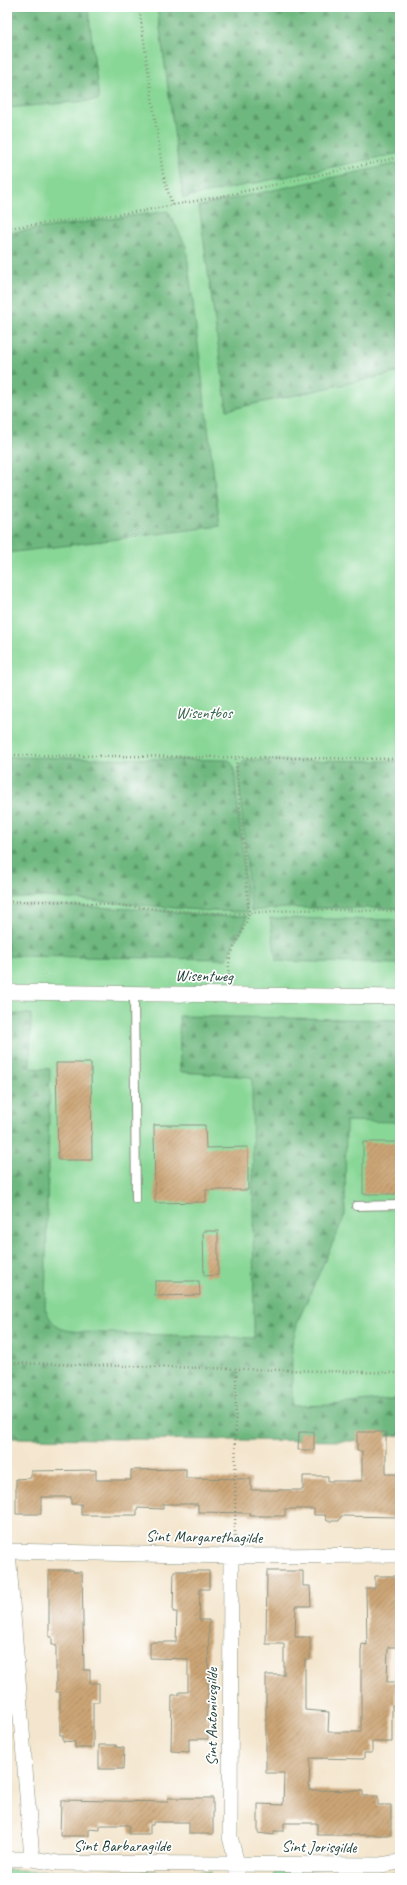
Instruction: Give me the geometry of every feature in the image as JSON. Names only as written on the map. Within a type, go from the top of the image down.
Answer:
[{"type":"street","name":"Wisentweg","points":[[7,992],[400,997]]},
{"type":"street","name":"Sint Margarethagilde","points":[[7,1551],[231,1556],[400,1555]]},
{"type":"street","points":[[7,1551],[32,1859]]},
{"type":"street","name":"Sint Antoniusgilde","points":[[231,1556],[230,1837],[237,1871]]},
{"type":"street","name":"Sint Barbaragilde","points":[[7,1859],[32,1859],[58,1863],[237,1871]]},
{"type":"street","name":"Sint Jorisgilde","points":[[237,1871],[380,1865],[400,1862]]},
{"type":"lane","points":[[134,993],[136,1199]]},
{"type":"lane","points":[[356,1206],[400,1205]]},
{"type":"path","points":[[139,7],[163,174],[172,205]]},
{"type":"path","points":[[7,228],[142,211],[400,157]]},
{"type":"path","points":[[7,755],[236,759],[400,759]]},
{"type":"path","points":[[228,982],[229,962],[246,926],[249,914],[236,759]]},
{"type":"path","points":[[7,902],[60,901],[210,913],[249,914],[298,910],[400,911]]},
{"type":"path","points":[[7,1364],[236,1368],[400,1373]]},
{"type":"path","points":[[231,1556],[236,1538],[236,1368]]},
{"type":"green space","name":"Wisentbos","points":[[7,7],[400,7],[400,1419],[7,1423]]},
{"type":"green space","points":[[7,7],[88,7],[99,100],[7,108]]},
{"type":"green space","points":[[157,7],[400,7],[400,153],[183,198]]},
{"type":"green space","points":[[400,163],[400,372],[227,410],[199,206]]},
{"type":"green space","points":[[168,211],[186,246],[220,526],[7,553],[7,233]]},
{"type":"green space","points":[[7,757],[229,760],[234,767],[247,897],[247,912],[210,911],[45,897],[7,899]]},
{"type":"green space","points":[[246,760],[400,761],[400,908],[286,908],[251,911],[238,774],[238,767]]},
{"type":"green space","points":[[30,904],[156,910],[215,916],[247,916],[246,922],[231,948],[227,959],[7,956],[7,905]]},
{"type":"green space","points":[[270,918],[400,920],[400,964],[276,961]]},
{"type":"green space","points":[[7,1014],[31,1014],[30,1068],[50,1069],[45,1309],[52,1321],[60,1328],[69,1331],[254,1338],[252,1077],[180,1072],[179,1016],[400,1020],[400,1122],[346,1121],[345,1215],[298,1321],[292,1344],[292,1406],[330,1405],[400,1398],[400,1435],[352,1441],[7,1438]]},
{"type":"green space","points":[[7,1870],[211,1872],[211,1878],[7,1878]]},
{"type":"green space","points":[[275,1872],[400,1873],[400,1878],[274,1878]]},
{"type":"building","points":[[56,1063],[91,1063],[92,1160],[58,1160]]},
{"type":"building","points":[[154,1125],[205,1125],[206,1148],[248,1147],[248,1190],[206,1190],[206,1202],[155,1203]]},
{"type":"building","points":[[363,1142],[400,1142],[400,1194],[363,1194]]},
{"type":"building","points":[[203,1231],[218,1231],[218,1275],[204,1276]]},
{"type":"building","points":[[155,1281],[199,1281],[200,1295],[155,1296]]},
{"type":"building","points":[[299,1432],[314,1432],[314,1450],[298,1450]]},
{"type":"building","points":[[357,1432],[386,1432],[386,1474],[400,1474],[400,1517],[341,1516],[339,1521],[327,1521],[325,1515],[314,1515],[314,1509],[285,1509],[285,1516],[250,1516],[250,1513],[198,1512],[198,1504],[163,1504],[163,1509],[137,1508],[137,1515],[81,1515],[81,1504],[71,1504],[71,1497],[41,1497],[41,1514],[16,1514],[16,1479],[31,1478],[31,1471],[96,1470],[96,1480],[131,1480],[131,1470],[186,1469],[186,1478],[251,1479],[251,1490],[303,1490],[303,1476],[328,1476],[328,1481],[362,1481],[362,1451],[357,1451]]},
{"type":"building","points":[[49,1570],[73,1570],[73,1572],[82,1572],[84,1670],[90,1670],[90,1683],[99,1683],[99,1702],[93,1702],[93,1748],[75,1748],[75,1742],[63,1741],[63,1735],[60,1735],[60,1692],[56,1692],[56,1645],[52,1645],[52,1637],[49,1637]]},
{"type":"building","points":[[174,1571],[209,1571],[209,1589],[200,1589],[199,1620],[209,1620],[208,1703],[206,1720],[208,1720],[208,1739],[189,1739],[189,1752],[171,1751],[172,1695],[179,1695],[179,1692],[188,1692],[188,1659],[150,1658],[150,1642],[176,1642],[177,1612],[173,1612]]},
{"type":"building","points":[[267,1571],[303,1571],[303,1586],[310,1586],[311,1606],[296,1606],[295,1637],[310,1637],[310,1660],[305,1660],[305,1710],[329,1712],[328,1732],[361,1732],[361,1651],[362,1644],[367,1645],[366,1588],[375,1588],[375,1576],[400,1576],[399,1647],[388,1647],[387,1682],[395,1682],[395,1705],[392,1705],[392,1742],[372,1742],[372,1753],[364,1753],[364,1759],[310,1758],[309,1790],[363,1791],[363,1796],[378,1796],[378,1805],[391,1805],[391,1835],[317,1835],[317,1823],[284,1823],[284,1831],[274,1831],[274,1835],[258,1833],[258,1804],[283,1805],[284,1773],[266,1773],[266,1675],[284,1675],[284,1644],[266,1644]]},
{"type":"building","points":[[99,1745],[116,1745],[116,1747],[124,1748],[123,1769],[99,1769]]},
{"type":"building","points":[[168,1798],[213,1798],[213,1834],[189,1834],[189,1822],[153,1822],[153,1825],[150,1825],[150,1834],[129,1834],[129,1825],[100,1825],[100,1830],[89,1829],[89,1836],[60,1836],[61,1800],[168,1802]]}]
